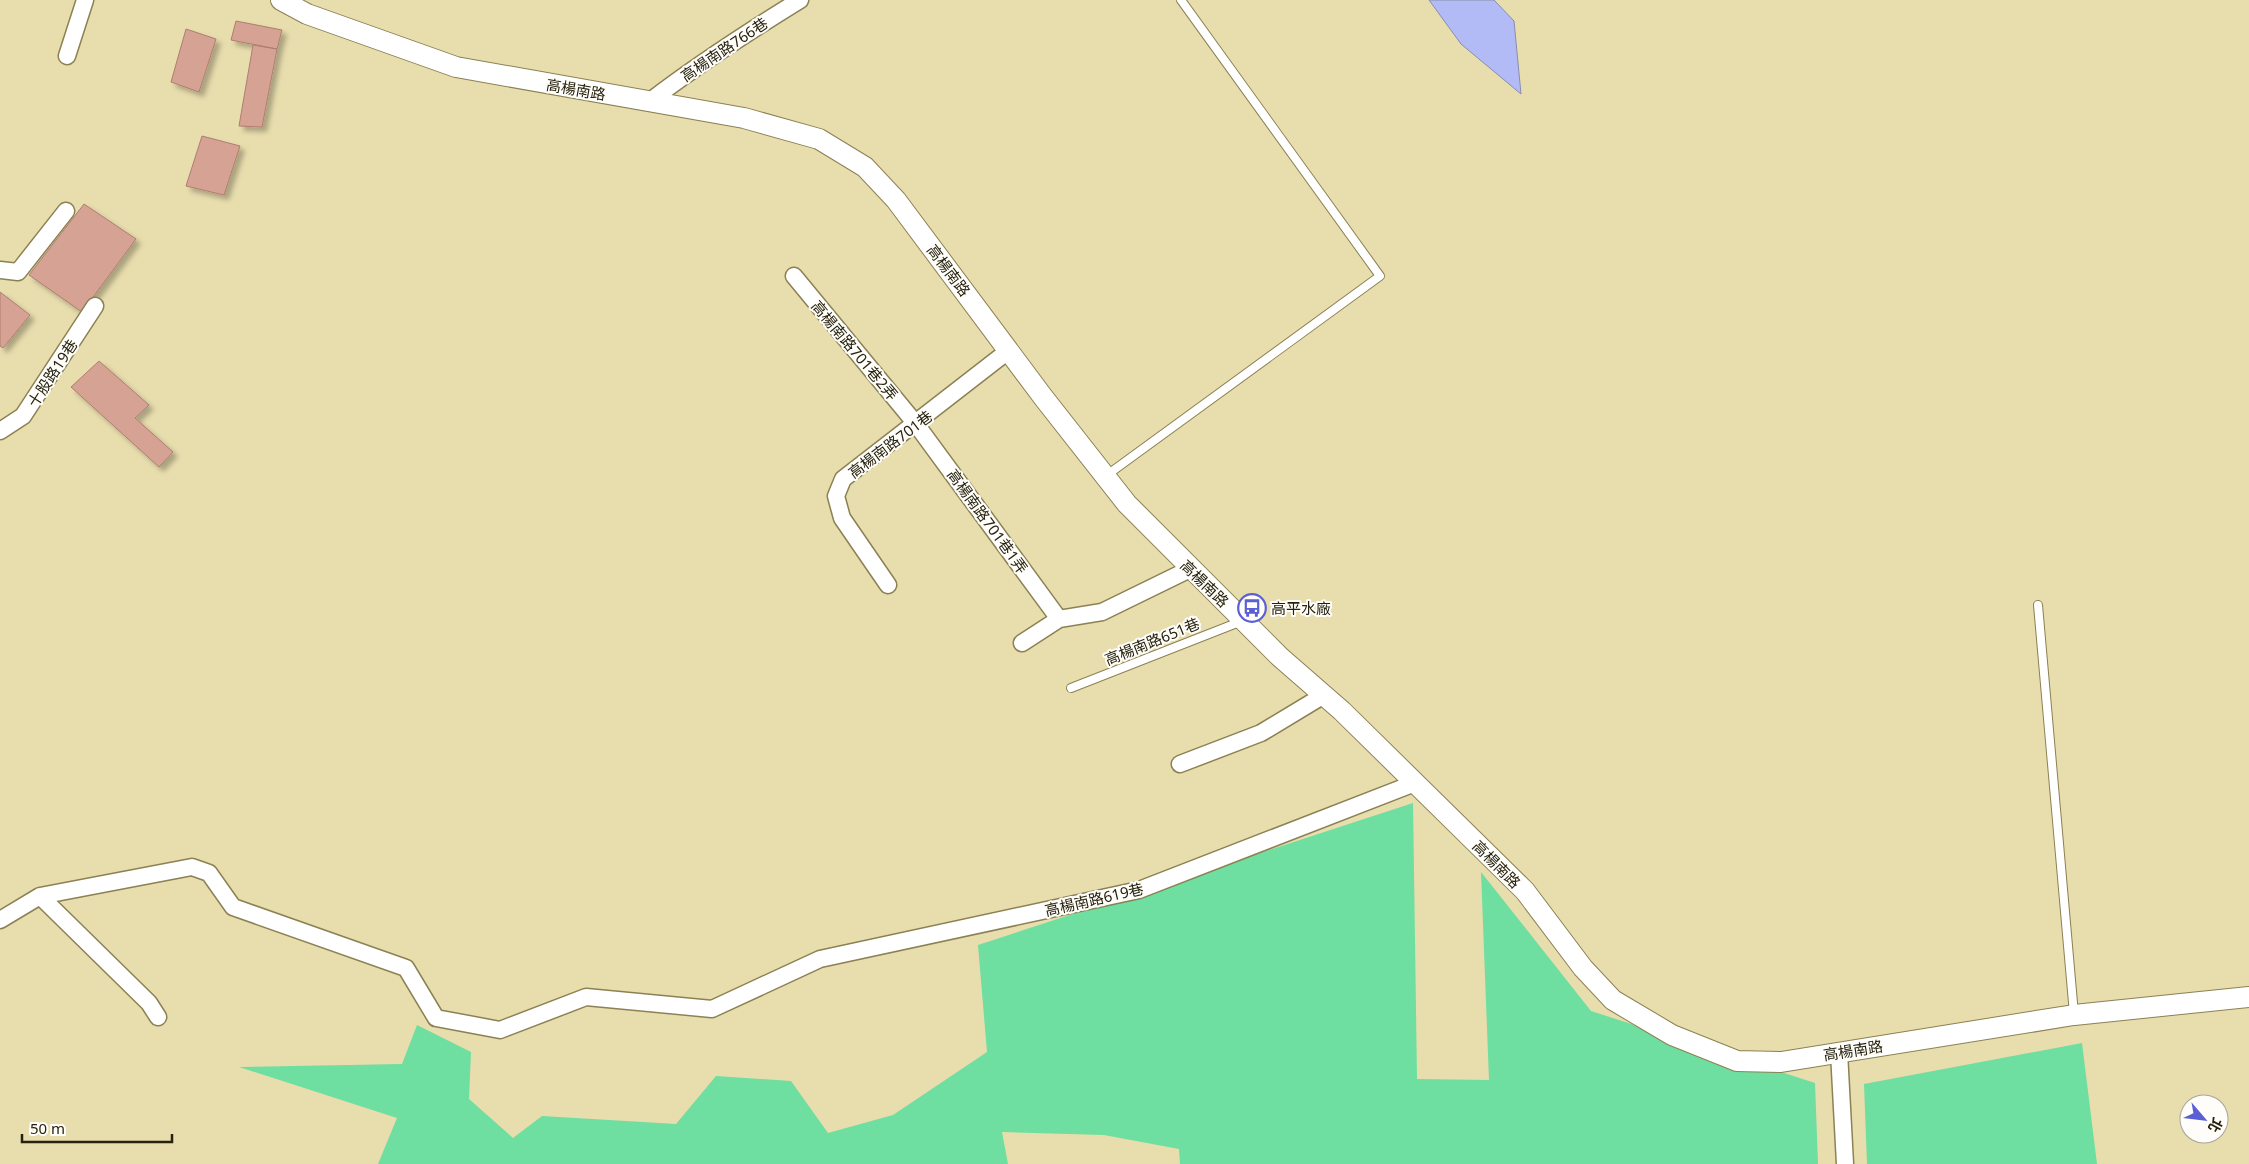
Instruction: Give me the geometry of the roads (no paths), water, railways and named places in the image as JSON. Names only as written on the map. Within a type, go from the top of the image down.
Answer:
[{"type":"street","points":[[67,56],[85,0]]},
{"type":"street","name":"高楊南路","points":[[282,0],[307,14],[456,67],[744,118],[819,139],[865,167],[896,200],[1008,351],[1127,504],[1190,569],[1324,695],[1525,891],[1583,968],[1613,1000],[1672,1035],[1737,1061],[1781,1062],[2074,1015],[2249,997]]},
{"type":"street","name":"高楊南路766巷","points":[[649,102],[690,70],[800,0]]},
{"type":"street","points":[[0,270],[18,272],[66,211]]},
{"type":"street","name":"高楊南路701巷2弄","points":[[794,276],[916,424]]},
{"type":"street","name":"十股路19巷","points":[[0,431],[23,416],[95,306]]},
{"type":"street","name":"高楊南路701巷","points":[[888,585],[842,518],[836,496],[843,479],[1008,351]]},
{"type":"street","name":"高楊南路701巷1弄","points":[[916,424],[1059,618]]},
{"type":"street","points":[[1022,643],[1059,618],[1102,612],[1190,569]]},
{"type":"street","points":[[1180,764],[1261,733],[1324,695]]},
{"type":"street","name":"高楊南路619巷","points":[[40,896],[192,867],[209,873],[233,908],[406,968],[436,1018],[500,1030],[586,997],[712,1009],[820,959],[1139,890],[1415,783]]},
{"type":"street","points":[[0,920],[40,896],[149,1004],[158,1018]]},
{"type":"street","points":[[1839,1052],[1845,1164]]},
{"type":"lane","points":[[1105,477],[1380,276],[1181,0]]},
{"type":"lane","points":[[2038,605],[2074,1015]]},
{"type":"lane","name":"高楊南路651巷","points":[[1071,688],[1243,620]]},
{"type":"water","points":[[1429,0],[1494,0],[1514,21],[1521,94],[1461,44]]},
{"type":"place","name":"高平水廠","points":[[1252,608]]}]
